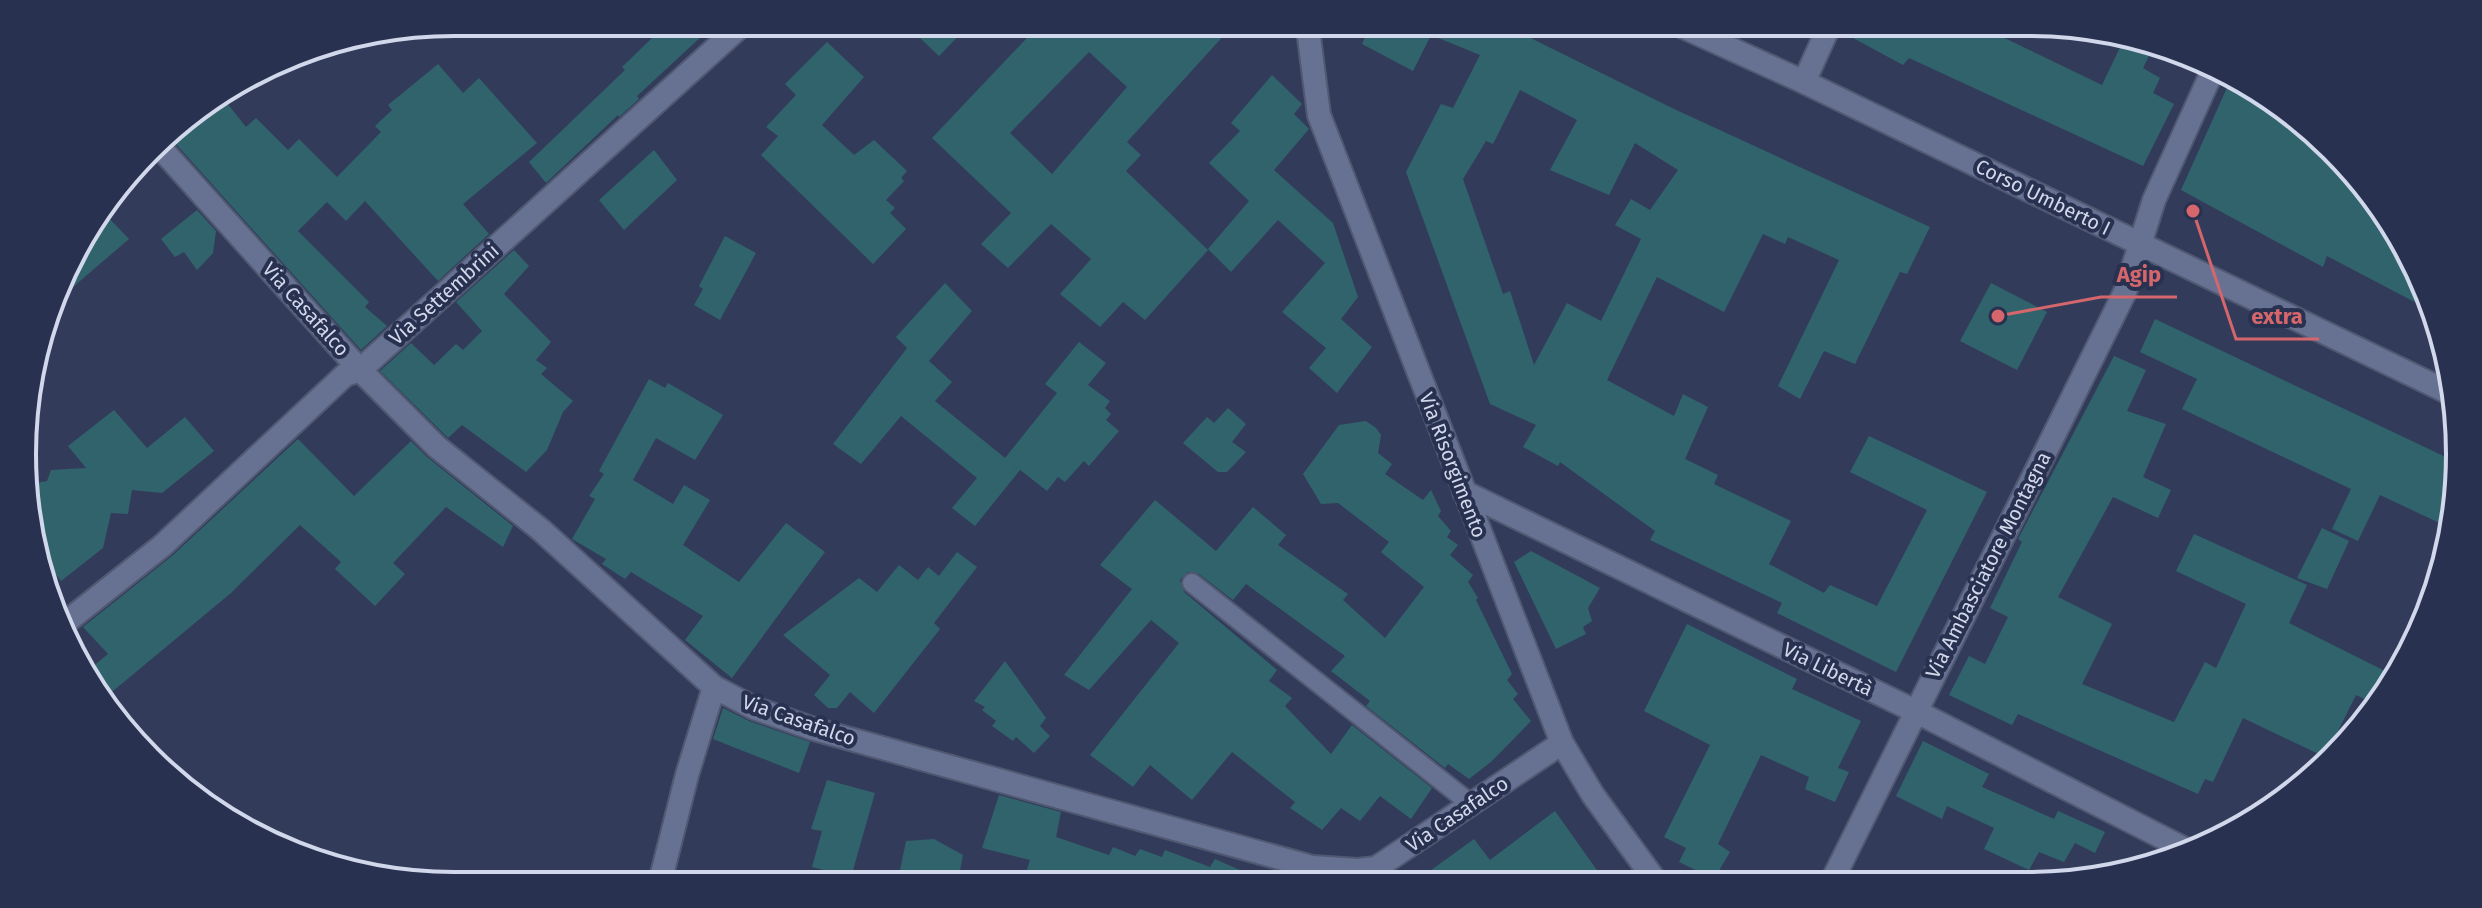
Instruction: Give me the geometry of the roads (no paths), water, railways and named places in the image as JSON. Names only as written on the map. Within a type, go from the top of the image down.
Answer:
[{"type":"street","name":"Via Settembrini","points":[[70,619],[162,546],[345,375],[360,370],[730,36]]},
{"type":"street","name":"Via Risorgimento","points":[[1309,36],[1319,115],[1562,743],[1593,795],[1649,872]]},
{"type":"street","name":"Corso Umberto I","points":[[1703,36],[2440,389]]},
{"type":"street","points":[[1804,82],[1825,36]]},
{"type":"street","name":"Via Ambasciatore Montagna","points":[[1836,872],[2125,292],[2154,200],[2210,77]]},
{"type":"street","name":"Via Casafalco","points":[[164,152],[360,370],[437,447],[541,530],[714,687],[754,708],[814,729],[1312,867],[1366,872]]},
{"type":"street","name":"Via Libertà","points":[[1464,492],[1915,711],[2176,845]]},
{"type":"street","points":[[663,872],[687,775],[714,687]]},
{"type":"street","name":"Via Casafalco","points":[[1386,872],[1471,804],[1562,743]]},
{"type":"lane","points":[[1192,583],[1471,804]]},
{"type":"place","name":"extra","points":[[2193,211]]},
{"type":"place","name":"Agip","points":[[1998,316]]}]
